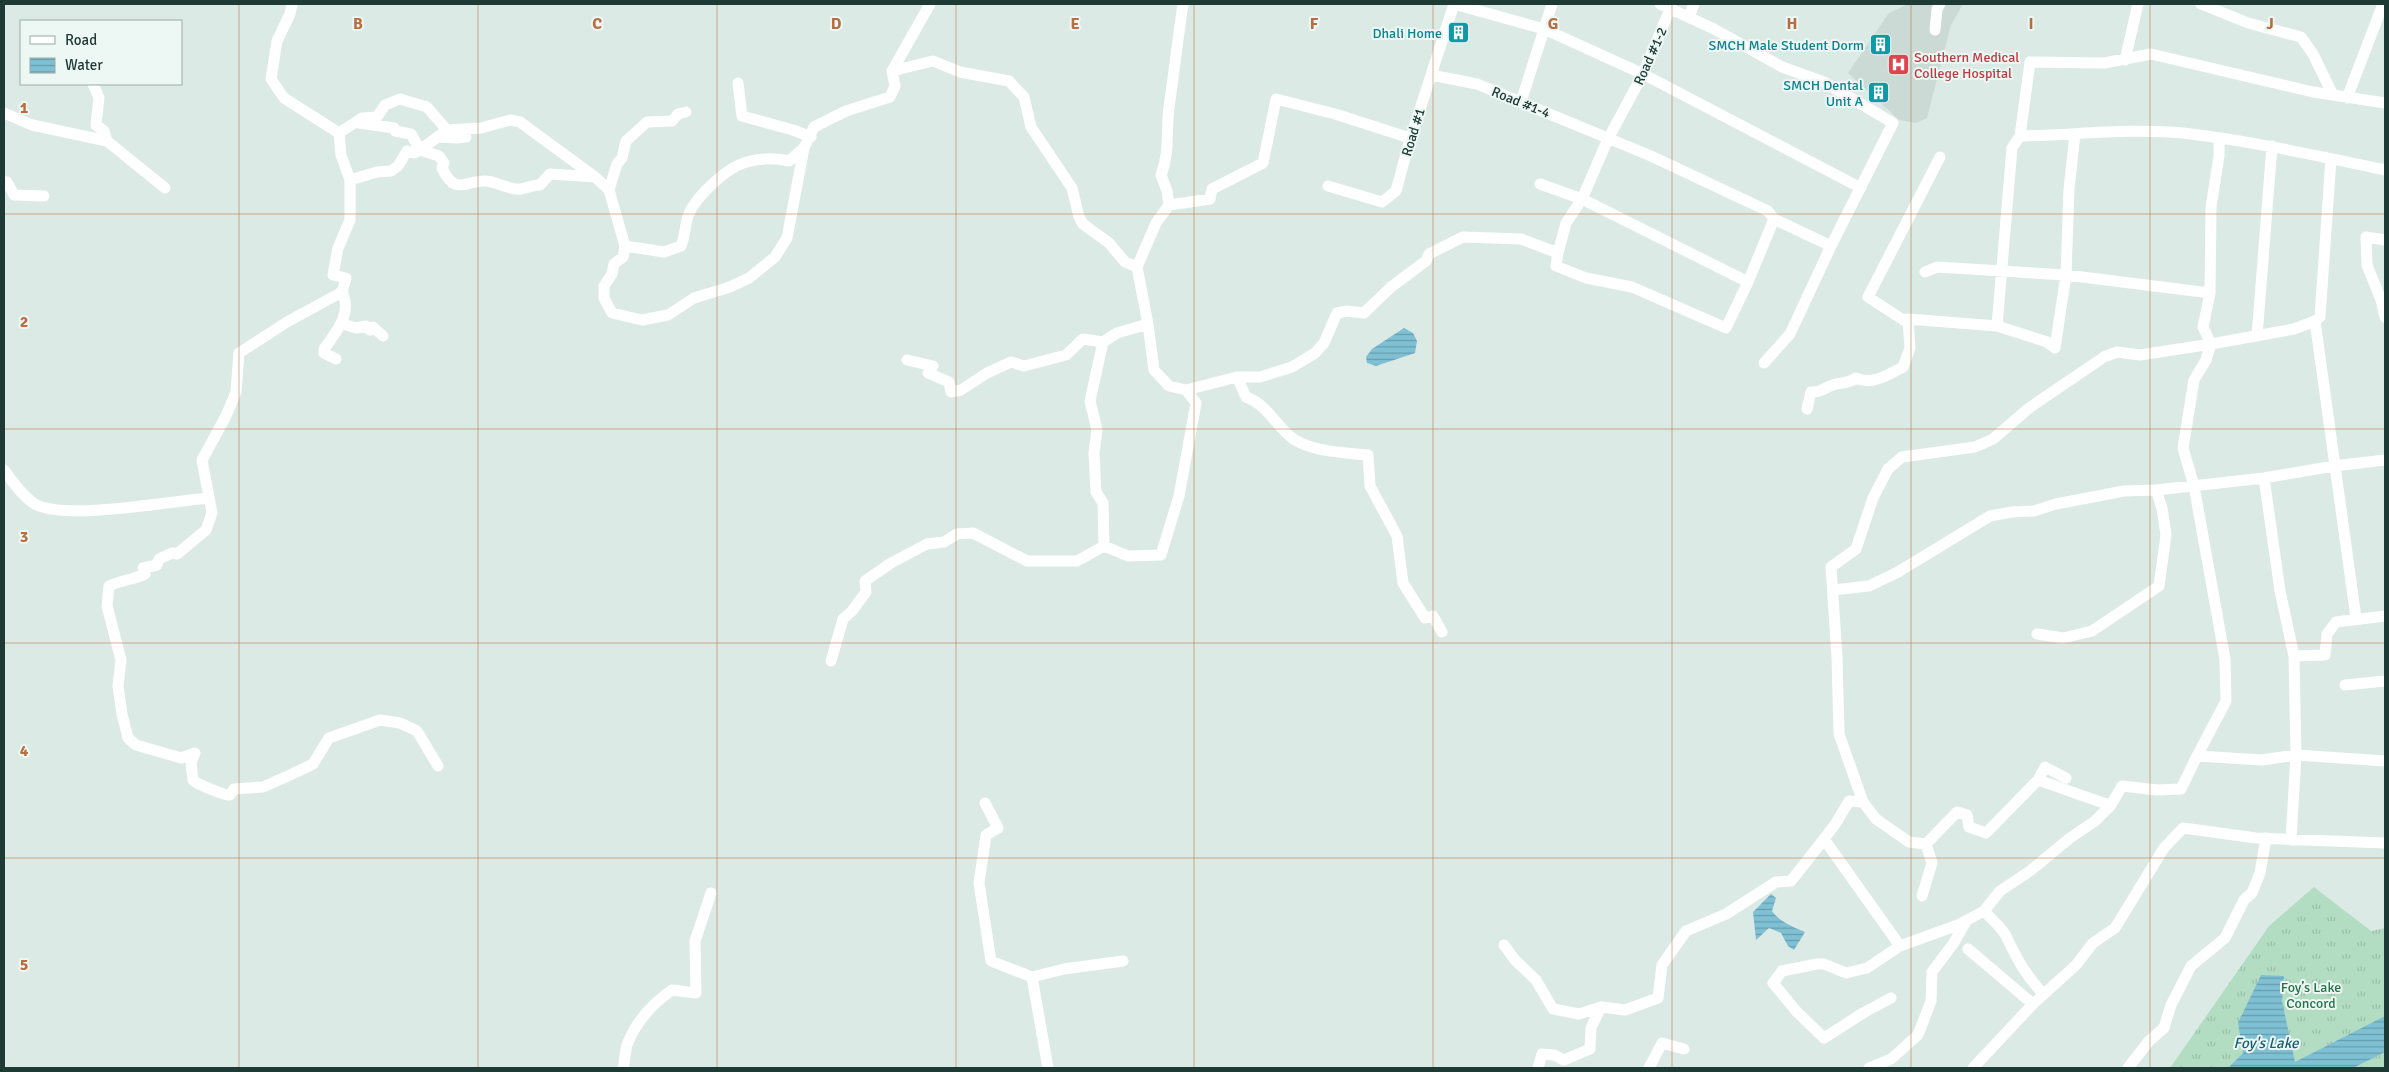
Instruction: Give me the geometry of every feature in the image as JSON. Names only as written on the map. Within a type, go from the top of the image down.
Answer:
[{"type":"street","points":[[292,4],[290,14],[277,41],[271,79],[284,98],[339,133]]},
{"type":"street","points":[[625,246],[664,252],[681,246],[688,217],[697,199],[713,183],[745,162],[772,158],[789,161],[804,148],[811,137],[814,127],[846,111],[890,97],[895,86],[892,71],[930,4]]},
{"type":"street","points":[[1169,206],[1167,191],[1161,175],[1166,160],[1169,108],[1183,4]]},
{"type":"street","points":[[1454,4],[1544,29],[1643,74],[1861,188],[1831,246],[1790,334],[1764,363]]},
{"type":"street","name":"Road #1","points":[[1328,186],[1382,202],[1396,191],[1410,138],[1454,4]]},
{"type":"street","points":[[1520,102],[1552,4]]},
{"type":"street","points":[[1689,17],[1694,4]]},
{"type":"street","points":[[1935,30],[1937,9],[1940,4]]},
{"type":"street","points":[[2125,60],[2138,4]]},
{"type":"street","points":[[2201,4],[2248,23],[2301,37],[2313,54],[2332,96]]},
{"type":"street","points":[[2347,98],[2383,4]]},
{"type":"street","name":"Road #1-2","points":[[1558,253],[1566,223],[1582,200],[1608,139],[1643,74],[1665,6],[1714,29],[1782,67],[1824,82],[1892,123],[1861,188]]},
{"type":"street","points":[[1997,326],[2012,148],[2020,136],[2030,62],[2125,60],[2150,54],[2332,96],[2385,103]]},
{"type":"street","points":[[892,71],[933,61],[960,72],[1009,81],[1024,97],[1031,127],[1072,188],[1078,217],[1083,224],[1109,243],[1126,262],[1137,267]]},
{"type":"street","name":"Road #1-4","points":[[1431,74],[1478,84],[1651,156],[1768,211],[1774,219],[1831,246]]},
{"type":"street","points":[[738,83],[742,116],[794,130],[811,137]]},
{"type":"street","points":[[93,85],[99,98],[96,125],[104,131],[107,141]]},
{"type":"street","points":[[339,133],[362,118],[377,117],[385,105],[400,99],[427,107],[440,135]]},
{"type":"street","points":[[1410,138],[1335,114],[1276,99],[1263,163],[1212,189],[1210,199],[1169,206],[1156,223],[1137,267],[1148,324],[1154,370],[1169,386],[1186,390],[1237,377],[1260,377],[1292,367],[1315,353],[1324,343],[1337,313],[1347,311],[1364,313],[1392,287],[1426,261],[1429,254],[1463,237],[1521,239],[1558,253],[1556,266],[1586,278],[1632,287],[1726,328],[1748,282],[1774,219]]},
{"type":"street","points":[[4,112],[32,125],[107,141],[165,188]]},
{"type":"street","points":[[609,190],[617,164],[622,158],[626,140],[647,122],[672,121],[678,114],[686,112]]},
{"type":"street","points":[[355,122],[394,128],[395,131],[411,134],[421,140],[510,120],[520,122],[595,177],[609,190],[625,246],[622,257],[614,264],[612,274],[604,286],[604,298],[612,313],[642,320],[668,315],[694,298],[730,287],[749,278],[775,257],[787,238],[804,148]]},
{"type":"street","points":[[2020,136],[2108,131],[2182,133],[2219,139],[2237,139],[2385,170]]},
{"type":"street","points":[[336,359],[324,353],[324,349],[343,324],[347,301],[342,292],[346,278],[333,275],[338,248],[350,220],[350,180],[341,156],[339,133]]},
{"type":"street","points":[[411,134],[420,150],[439,156],[444,163],[442,168],[446,176],[453,183],[464,187],[485,181],[521,190],[530,185],[540,186],[550,174],[595,177]]},
{"type":"street","points":[[1807,409],[1811,392],[1821,393],[1833,384],[1848,384],[1856,378],[1864,382],[1878,379],[1903,367],[1910,348],[1908,319],[1997,326],[2047,342],[2055,348],[2066,275],[2069,189],[2075,134]]},
{"type":"street","points":[[350,180],[377,172],[391,171],[398,166],[407,151],[414,153],[440,135],[466,137]]},
{"type":"street","points":[[1891,998],[1824,1038],[1796,1012],[1773,983],[1782,971],[1817,964],[1824,964],[1846,973],[1867,968],[1900,946],[1967,920],[1984,911],[2000,891],[2030,871],[2070,838],[2095,821],[2111,805],[2122,786],[2157,790],[2181,789],[2226,700],[2225,659],[2194,486],[2183,448],[2194,380],[2206,360],[2211,344],[2203,327],[2210,293],[2211,207],[2219,156],[2219,139]]},
{"type":"street","points":[[2257,336],[2272,146]]},
{"type":"street","points":[[1908,323],[1868,297],[1940,157]]},
{"type":"street","points":[[1926,844],[1909,842],[1876,819],[1863,802],[1839,734],[1838,657],[1831,567],[1856,549],[1873,498],[1888,469],[1902,456],[1975,447],[1993,439],[2029,408],[2104,357],[2117,352],[2140,355],[2211,344],[2294,329],[2315,321],[2320,317],[2330,159]]},
{"type":"street","points":[[4,182],[7,182],[14,195],[44,196]]},
{"type":"street","points":[[1540,184],[1582,200],[1748,282]]},
{"type":"street","points":[[2385,240],[2366,237],[2367,266],[2381,300],[2385,317]]},
{"type":"street","points":[[1925,272],[1937,267],[2066,275],[2210,293]]},
{"type":"street","points":[[342,292],[287,322],[239,354],[236,392],[226,416],[202,460],[212,512],[206,530],[177,554],[172,553],[159,560],[157,565],[143,568],[145,574],[134,580],[120,581],[109,586],[108,606],[121,660],[118,686],[122,714],[128,738],[136,745],[181,758],[195,753],[191,763],[193,780],[223,795],[230,794],[234,789],[263,787],[288,776],[313,764],[329,738],[380,720],[400,723],[417,731],[438,766]]},
{"type":"street","points":[[2315,321],[2356,618]]},
{"type":"street","points":[[343,324],[356,328],[366,326],[370,330],[373,326],[383,336]]},
{"type":"street","points":[[907,360],[933,366],[928,373],[948,382],[951,392],[961,390],[986,373],[1011,362],[1024,366],[1066,354],[1083,339],[1102,342],[1117,333],[1148,324]]},
{"type":"street","points":[[1102,342],[1090,401],[1097,430],[1094,453],[1096,492],[1104,503],[1104,546]]},
{"type":"street","points":[[1237,377],[1246,397],[1258,401],[1295,440],[1328,451],[1368,455],[1370,486],[1396,536],[1403,583],[1426,618],[1433,616],[1442,632]]},
{"type":"street","points":[[1104,546],[1128,556],[1161,555],[1179,496],[1196,403],[1186,390]]},
{"type":"street","points":[[1833,590],[1869,586],[1891,576],[1990,516],[2034,511],[2056,504],[2124,491],[2156,490],[2264,478],[2334,466],[2385,460]]},
{"type":"street","points":[[4,470],[34,503],[52,510],[128,508],[209,498]]},
{"type":"street","points":[[2264,478],[2280,591],[2294,656],[2296,755],[2291,840]]},
{"type":"street","points":[[2037,634],[2063,638],[2092,631],[2159,586],[2166,536],[2162,508],[2156,490]]},
{"type":"street","points":[[831,661],[843,619],[852,611],[866,592],[865,581],[891,563],[927,544],[944,542],[958,534],[973,534],[1027,560],[1077,561],[1104,546]]},
{"type":"street","points":[[2294,656],[2325,655],[2327,634],[2336,622],[2356,618],[2385,616]]},
{"type":"street","points":[[2345,685],[2385,681]]},
{"type":"street","points":[[2197,756],[2262,760],[2296,755],[2385,761]]},
{"type":"street","points":[[1926,844],[1957,812],[1967,815],[1969,827],[1986,833],[2038,780],[2045,767],[2066,778]]},
{"type":"street","points":[[2038,780],[2069,790],[2079,796],[2111,805]]},
{"type":"street","points":[[1504,945],[1515,960],[1536,980],[1553,1009],[1579,1014],[1601,1007],[1625,1010],[1658,998],[1662,966],[1686,932],[1726,914],[1776,882],[1791,881],[1836,824],[1849,801],[1863,802]]},
{"type":"street","points":[[985,803],[998,828],[986,836],[979,883],[992,961],[1032,977],[1064,969],[1123,961]]},
{"type":"street","points":[[1973,1068],[2033,1004],[2076,964],[2093,943],[2114,928],[2164,848],[2183,828],[2291,840],[2385,843]]},
{"type":"street","points":[[2128,1068],[2149,1041],[2164,1028],[2171,1006],[2191,966],[2225,938],[2244,900],[2252,893],[2260,873],[2266,838]]},
{"type":"street","points":[[1824,839],[1900,946]]},
{"type":"street","points":[[1922,896],[1932,863],[1926,844]]},
{"type":"street","points":[[623,1068],[627,1047],[636,1026],[654,1002],[672,990],[696,993],[695,941],[711,893]]},
{"type":"street","points":[[1984,911],[2007,937],[2010,947],[2024,973],[2044,994]]},
{"type":"street","points":[[1869,1068],[1890,1059],[1918,1035],[1931,1001],[1932,972],[1953,944],[1967,920]]},
{"type":"street","points":[[1968,949],[2033,1004]]},
{"type":"street","points":[[1032,977],[1048,1068]]},
{"type":"street","points":[[1538,1068],[1542,1054],[1554,1055],[1564,1060],[1590,1049],[1591,1028],[1601,1007]]},
{"type":"street","points":[[1650,1068],[1662,1043],[1684,1049]]},
{"type":"shaded area","name":"Southern Medical College Hospital","points":[[1908,4],[1963,4],[1951,25],[1927,118],[1916,123],[1899,120],[1848,73],[1889,13]]},
{"type":"green space","name":"Foy’s Lake Concord","points":[[2314,887],[2371,931],[2385,928],[2385,1068],[2170,1068],[2269,926]]},
{"type":"water","points":[[1404,328],[1413,333],[1417,341],[1415,353],[1376,366],[1367,363],[1366,357],[1372,349]]},
{"type":"water","points":[[1771,894],[1776,898],[1772,911],[1775,915],[1787,924],[1805,932],[1794,950],[1788,946],[1781,933],[1769,928],[1756,940],[1753,912]]},
{"type":"water","name":"Foy's Lake","points":[[2261,975],[2284,976],[2282,1001],[2295,1062],[2385,1016],[2385,1052],[2353,1068],[2228,1068],[2243,1053],[2238,1023]]},
{"type":"place","name":"Dhali Home","points":[[1458,33]]},
{"type":"place","name":"SMCH Male Student Dorm","points":[[1880,45]]},
{"type":"place","name":"Southern Medical College Hospital","points":[[1898,65]]},
{"type":"place","name":"SMCH Dental Unit A","points":[[1879,93]]}]
